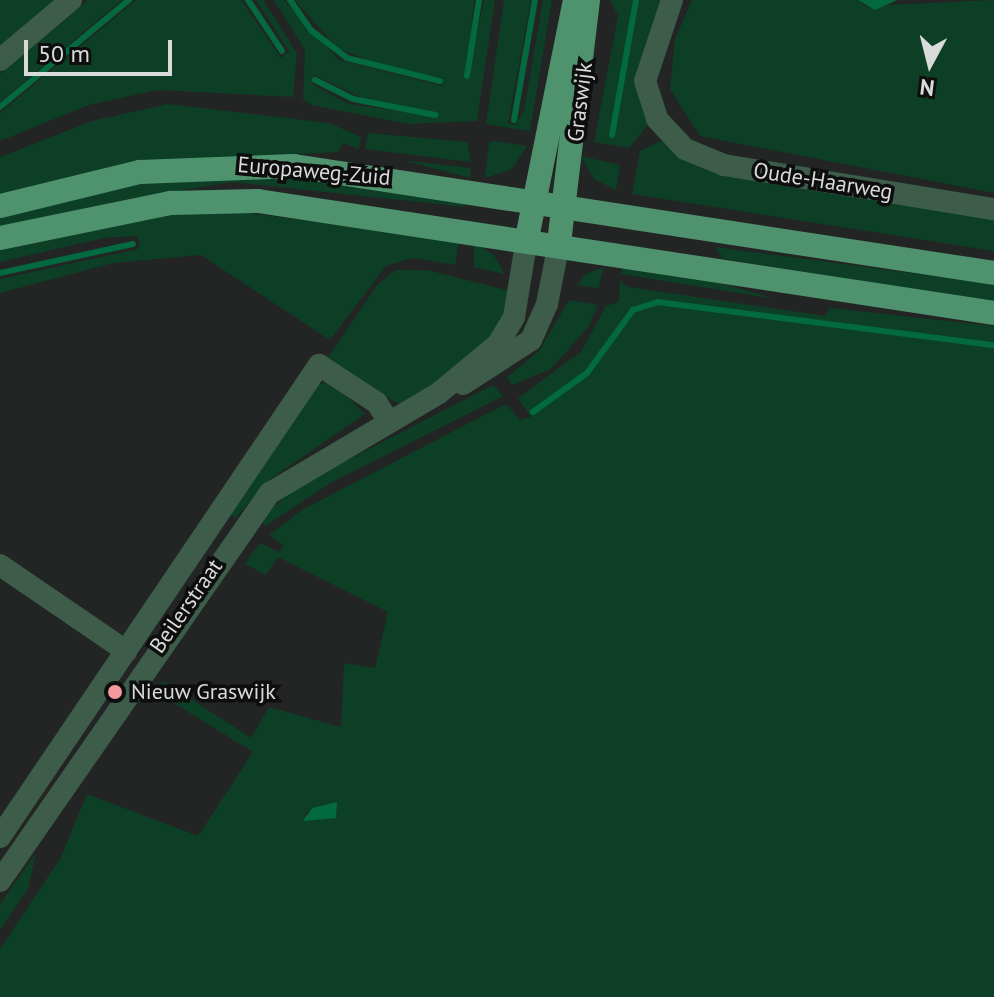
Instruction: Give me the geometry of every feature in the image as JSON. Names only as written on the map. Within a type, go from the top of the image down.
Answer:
[{"type":"main road","name":"Graswijk","points":[[535,198],[575,0]]},
{"type":"main road","name":"Graswijk","points":[[566,203],[588,0]]},
{"type":"main road","name":"Europaweg-Zuid","points":[[0,206],[119,175],[236,164],[356,172],[994,273]]},
{"type":"main road","points":[[527,238],[535,198]]},
{"type":"main road","name":"Europaweg-Zuid","points":[[0,238],[204,201],[311,206],[994,313]]},
{"type":"main road","points":[[559,243],[566,203]]},
{"type":"street","points":[[0,60],[71,0]]},
{"type":"street","name":"Oude-Haarweg","points":[[672,0],[646,65],[647,96],[663,128],[685,149],[724,165],[994,209]]},
{"type":"street","name":"Beilerstraat","points":[[439,393],[505,336],[527,238]]},
{"type":"street","name":"Beilerstraat","points":[[0,881],[232,539],[290,476],[439,393],[492,370],[531,340],[547,304],[559,243]]},
{"type":"street","name":"Beilerstraat","points":[[0,837],[319,365],[377,403],[389,422]]},
{"type":"street","name":"Beilerstraat","points":[[212,524],[232,539]]},
{"type":"street","points":[[0,565],[126,651]]},
{"type":"street","points":[[13,816],[34,832]]},
{"type":"shaded area","points":[[0,0],[54,0],[0,46]]},
{"type":"shaded area","points":[[88,0],[122,0],[0,102],[0,74]]},
{"type":"shaded area","points":[[136,0],[241,0],[281,58],[289,51],[256,0],[263,0],[297,53],[293,97],[157,90],[89,105],[0,141],[0,113]]},
{"type":"shaded area","points":[[274,0],[284,0],[339,60],[442,86],[443,78],[388,68],[337,48],[295,0],[474,0],[466,80],[484,0],[495,0],[477,121],[408,124],[311,105],[303,99],[305,50]],"holes":[[[314,75],[360,97],[439,117],[349,104],[312,84]]]},
{"type":"shaded area","points":[[504,0],[531,0],[508,123],[515,125],[524,111],[543,0],[552,0],[530,131],[486,124]]},
{"type":"shaded area","points":[[610,0],[633,0],[613,139],[639,0],[664,0],[640,63],[649,123],[629,148],[594,142],[618,16]]},
{"type":"shaded area","points":[[692,0],[858,0],[865,6],[994,0],[994,193],[700,136],[670,89],[675,39]]},
{"type":"shaded area","points":[[858,0],[897,0],[875,10]]},
{"type":"shaded area","points":[[168,104],[329,123],[361,137],[359,149],[343,143],[338,152],[131,164],[0,197],[0,157],[92,121]]},
{"type":"shaded area","points":[[368,133],[467,142],[471,162],[365,149]]},
{"type":"shaded area","points":[[661,141],[994,215],[994,251],[632,194],[640,151]]},
{"type":"shaded area","points":[[489,142],[527,146],[512,169],[485,178]]},
{"type":"shaded area","points":[[581,156],[620,165],[616,190],[594,179]]},
{"type":"shaded area","points":[[402,160],[471,168],[470,178]]},
{"type":"shaded area","points":[[299,176],[466,199],[465,207],[232,182],[123,200],[0,232],[0,217],[156,180]]},
{"type":"shaded area","points":[[229,211],[459,239],[455,265],[412,258],[386,266],[330,340],[201,255],[113,263],[0,293],[0,279],[138,249],[140,242],[136,236],[104,238],[0,262],[0,243],[122,218]]},
{"type":"shaded area","points":[[474,243],[493,254],[505,274],[474,267]]},
{"type":"shaded area","points":[[715,247],[994,284],[994,302],[723,259]]},
{"type":"shaded area","points":[[623,265],[693,276],[777,299],[621,274]]},
{"type":"shaded area","points":[[604,267],[598,288],[577,285],[586,274]]},
{"type":"shaded area","points":[[396,270],[427,270],[510,291],[506,315],[477,363],[399,404],[325,362],[377,285]]},
{"type":"shaded area","points":[[620,280],[628,287],[825,316],[830,308],[994,326],[994,997],[0,997],[0,949],[61,857],[87,794],[198,836],[253,752],[156,692],[163,681],[251,738],[269,707],[341,727],[344,663],[375,668],[388,612],[278,557],[266,575],[245,564],[251,554],[261,543],[278,552],[284,545],[269,535],[302,510],[506,404],[520,420],[531,417],[518,398],[581,352],[606,306],[619,302]],"holes":[[[336,802],[325,816],[304,815],[312,808]]]},
{"type":"shaded area","points":[[569,300],[598,305],[589,326],[551,369],[512,385],[507,377],[539,351]]},
{"type":"shaded area","points":[[331,382],[365,414],[272,478],[235,518],[227,514],[314,385]]},
{"type":"shaded area","points":[[493,385],[503,396],[332,482],[265,526],[261,519],[294,488]]},
{"type":"shaded area","points":[[337,802],[336,818],[303,821],[312,808]]},
{"type":"shaded area","points":[[36,853],[28,889],[0,930],[0,904]]},
{"type":"waterway","points":[[0,107],[129,0]]},
{"type":"waterway","points":[[248,0],[282,51]]},
{"type":"waterway","points":[[290,0],[312,31],[347,58],[440,81]]},
{"type":"waterway","points":[[467,76],[479,0]]},
{"type":"waterway","points":[[514,120],[535,0]]},
{"type":"waterway","points":[[612,135],[636,0]]},
{"type":"waterway","points":[[315,80],[353,99],[435,115]]},
{"type":"waterway","points":[[0,273],[133,244]]},
{"type":"waterway","points":[[533,412],[587,373],[633,310],[657,302],[994,345]]},
{"type":"place","name":"Nieuw Graswijk","points":[[115,692]]}]
